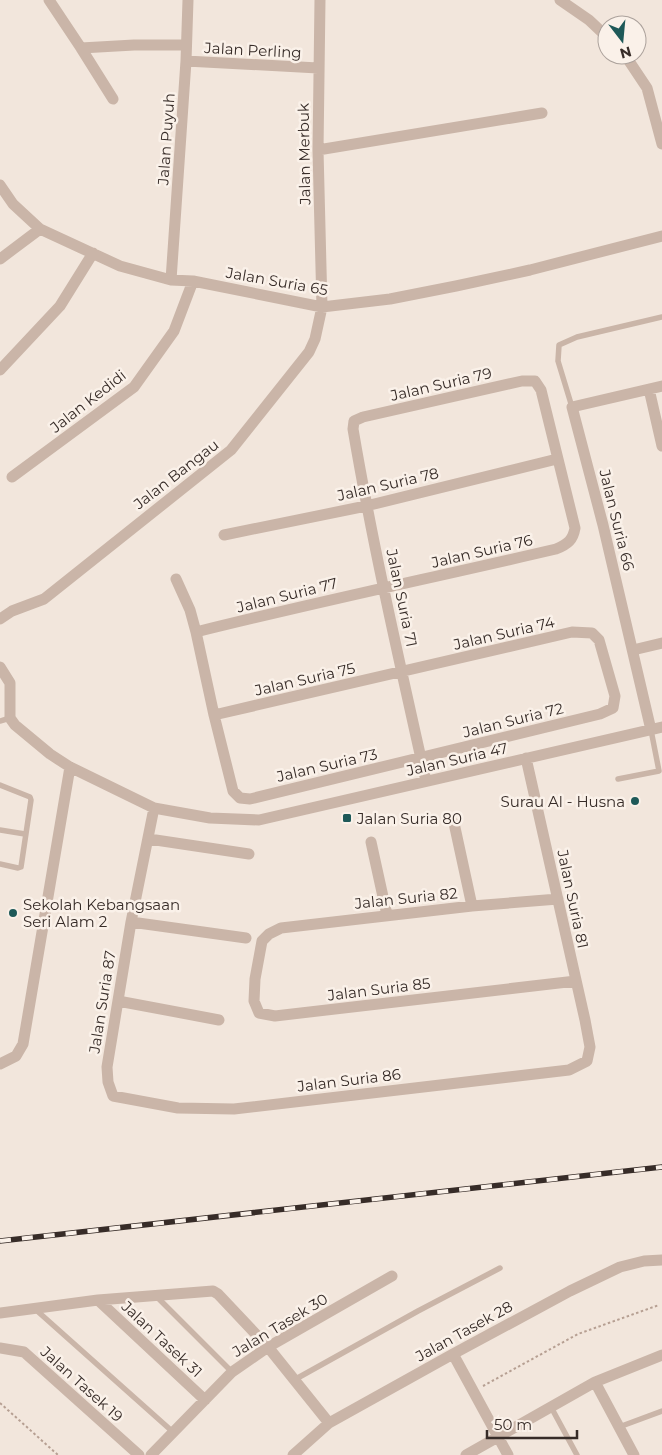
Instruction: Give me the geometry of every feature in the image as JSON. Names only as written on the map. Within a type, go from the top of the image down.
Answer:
[{"type":"street","points":[[49,0],[113,99]]},
{"type":"street","name":"Jalan Puyuh","points":[[171,280],[186,62],[188,0]]},
{"type":"street","name":"Jalan Merbuk","points":[[320,0],[318,150],[322,307]]},
{"type":"street","points":[[560,0],[597,28]]},
{"type":"street","name":"Jalan Perling","points":[[81,48],[186,45]]},
{"type":"street","name":"Jalan Perling","points":[[186,62],[318,68]]},
{"type":"street","points":[[632,65],[647,88],[662,144]]},
{"type":"street","points":[[318,150],[542,113]]},
{"type":"street","name":"Jalan Suria 65","points":[[0,186],[13,204],[40,229],[120,266],[171,280],[193,281],[322,307],[390,299],[456,286],[530,270],[662,236]]},
{"type":"street","points":[[0,259],[40,229]]},
{"type":"street","points":[[0,370],[60,306],[93,253]]},
{"type":"street","name":"Jalan Kedidi","points":[[12,477],[134,387],[174,332],[193,281]]},
{"type":"street","name":"Jalan Bangau","points":[[0,619],[12,611],[44,599],[231,450],[309,352],[315,339],[322,307]]},
{"type":"street","name":"Jalan Suria 79","points":[[354,421],[363,417],[522,381],[535,382],[541,390],[558,459]]},
{"type":"street","points":[[572,407],[662,386]]},
{"type":"street","points":[[649,389],[662,446]]},
{"type":"street","name":"Jalan Suria 66","points":[[572,407],[633,650],[657,729]]},
{"type":"street","name":"Jalan Suria 71","points":[[354,421],[353,429],[366,506],[426,781]]},
{"type":"street","name":"Jalan Suria 78","points":[[224,535],[366,506],[558,459]]},
{"type":"street","name":"Jalan Suria 76","points":[[385,589],[556,549],[567,544],[573,537],[575,528],[558,459]]},
{"type":"street","points":[[176,579],[190,610],[214,715]]},
{"type":"street","name":"Jalan Suria 77","points":[[196,632],[346,596],[385,589]]},
{"type":"street","name":"Jalan Suria 74","points":[[402,672],[572,632],[592,633],[599,640],[603,651],[615,696],[613,708]]},
{"type":"street","points":[[633,650],[662,643]]},
{"type":"street","points":[[0,667],[10,683],[5,719]]},
{"type":"street","name":"Jalan Suria 75","points":[[214,715],[402,672]]},
{"type":"street","name":"Jalan Suria 72","points":[[421,758],[600,714],[613,708]]},
{"type":"street","name":"Jalan Suria 73","points":[[214,715],[233,791],[240,798],[250,799],[421,758]]},
{"type":"street","name":"Jalan Suria 47","points":[[5,719],[70,767],[154,808],[210,818],[259,820],[657,729]]},
{"type":"street","name":"Jalan Suria 81","points":[[526,758],[590,1047]]},
{"type":"street","points":[[0,1064],[16,1056],[23,1044],[70,767]]},
{"type":"street","name":"Jalan Suria 87","points":[[108,1082],[107,1067],[131,922],[154,808]]},
{"type":"street","points":[[454,823],[472,906]]},
{"type":"street","points":[[149,839],[249,854]]},
{"type":"street","points":[[371,842],[387,915]]},
{"type":"street","name":"Jalan Suria 82","points":[[262,941],[269,934],[282,928],[472,906],[558,899]]},
{"type":"street","points":[[131,922],[246,938]]},
{"type":"street","name":"Jalan Suria 85","points":[[262,941],[255,979],[254,1001],[259,1013],[275,1016],[576,981]]},
{"type":"street","points":[[118,1001],[219,1020]]},
{"type":"street","name":"Jalan Suria 86","points":[[108,1082],[113,1096],[178,1108],[234,1108],[569,1070],[587,1061],[590,1047]]},
{"type":"street","name":"Jalan Tasek 28","points":[[293,1455],[329,1423],[453,1354],[602,1275],[620,1267],[644,1261],[662,1260]]},
{"type":"street","name":"Jalan Tasek 30","points":[[151,1455],[232,1372],[268,1348],[392,1276]]},
{"type":"street","points":[[0,1313],[98,1300],[216,1292],[268,1348],[329,1423]]},
{"type":"street","name":"Jalan Tasek 31","points":[[98,1300],[205,1400]]},
{"type":"street","name":"Jalan Tasek 19","points":[[0,1348],[24,1352],[139,1455]]},
{"type":"street","points":[[453,1354],[508,1455]]},
{"type":"street","points":[[466,1455],[595,1382],[662,1355]]},
{"type":"street","points":[[595,1382],[634,1455]]},
{"type":"lane","points":[[572,407],[558,360],[559,345],[578,336],[662,317]]},
{"type":"lane","points":[[618,779],[659,771],[657,729]]},
{"type":"lane","points":[[0,785],[30,797],[31,800],[21,867],[0,864]]},
{"type":"lane","points":[[0,830],[25,834]]},
{"type":"lane","points":[[294,1380],[418,1310],[500,1268]]},
{"type":"lane","points":[[156,1296],[232,1372]]},
{"type":"lane","points":[[34,1309],[173,1432]]},
{"type":"lane","points":[[551,1407],[577,1455]]},
{"type":"lane","points":[[619,1427],[662,1411]]},
{"type":"path","points":[[474,1392],[578,1334],[659,1305]]},
{"type":"path","points":[[0,1403],[58,1455]]},
{"type":"railway","points":[[0,1241],[662,1167]]},
{"type":"place","name":"Surau Al - Husna","points":[[635,801]]},
{"type":"place","name":"Jalan Suria 80","points":[[347,818]]},
{"type":"place","name":"Sekolah Kebangsaan Seri Alam 2","points":[[13,913]]}]
